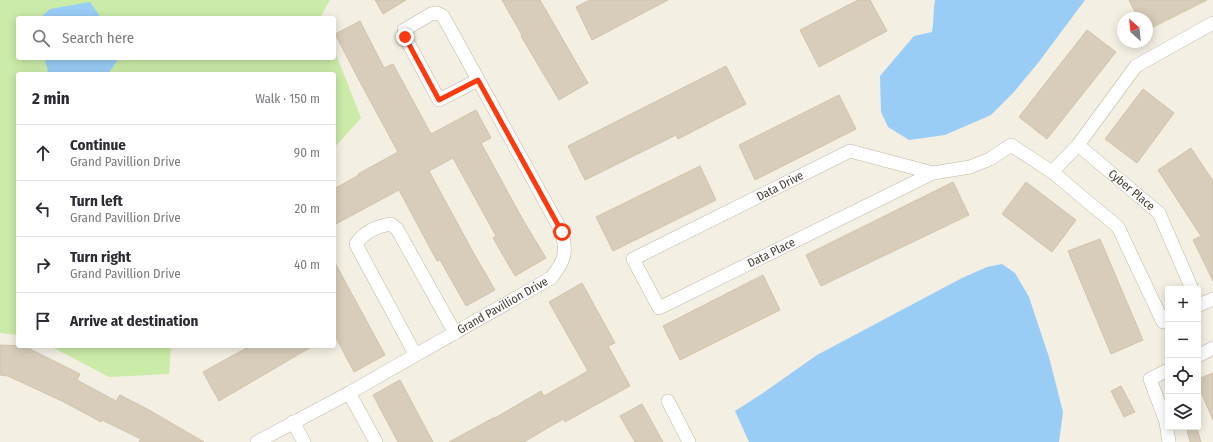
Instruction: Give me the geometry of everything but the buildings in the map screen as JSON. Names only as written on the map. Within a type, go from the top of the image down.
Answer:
[{"type":"street","name":"Grand Pavillion Drive","points":[[257,442],[349,393],[415,354],[551,278],[560,267],[566,250],[562,232],[443,16],[437,12],[431,14],[404,30],[405,37],[439,100],[478,80]]},
{"type":"street","points":[[1051,171],[1052,172],[1078,145],[1136,66],[1213,23]]},
{"type":"street","points":[[933,173],[970,167],[990,159],[1011,145],[1051,171],[1118,227],[1163,322],[1165,321]]},
{"type":"street","name":"Cyber Place","points":[[1078,145],[1159,213],[1191,286]]},
{"type":"street","name":"Data Drive","points":[[633,259],[850,150],[933,173]]},
{"type":"street","name":"Data Place","points":[[633,259],[659,308],[933,173]]},
{"type":"street","points":[[415,354],[356,244],[361,237],[381,225],[391,224],[397,229],[455,333]]},
{"type":"street","points":[[1201,304],[1213,299]]},
{"type":"street","points":[[1201,354],[1213,348]]},
{"type":"street","points":[[1165,372],[1150,379],[1166,422],[1169,442]]},
{"type":"street","points":[[349,393],[376,442]]},
{"type":"street","points":[[668,401],[689,442]]},
{"type":"street","points":[[293,422],[304,442]]},
{"type":"green space","points":[[0,0],[330,0],[321,16],[16,16],[16,60],[336,60],[336,54],[361,118],[336,146],[336,72],[16,72],[16,335],[0,333]]},
{"type":"green space","points":[[54,348],[171,348],[169,374],[109,377]]},
{"type":"water","points":[[935,0],[1085,0],[1038,63],[1013,93],[991,115],[945,135],[909,140],[888,127],[881,112],[880,76],[914,36],[932,32]]},
{"type":"water","points":[[90,2],[100,16],[42,16],[50,9]]},
{"type":"water","points":[[45,60],[118,60],[109,72],[48,72]]},
{"type":"water","points":[[1002,264],[1015,273],[1029,297],[1049,357],[1063,412],[1059,442],[749,442],[735,411],[817,355],[962,278],[987,267]]},
{"type":"route","points":[[405,37],[439,100],[478,80],[562,232]]}]
